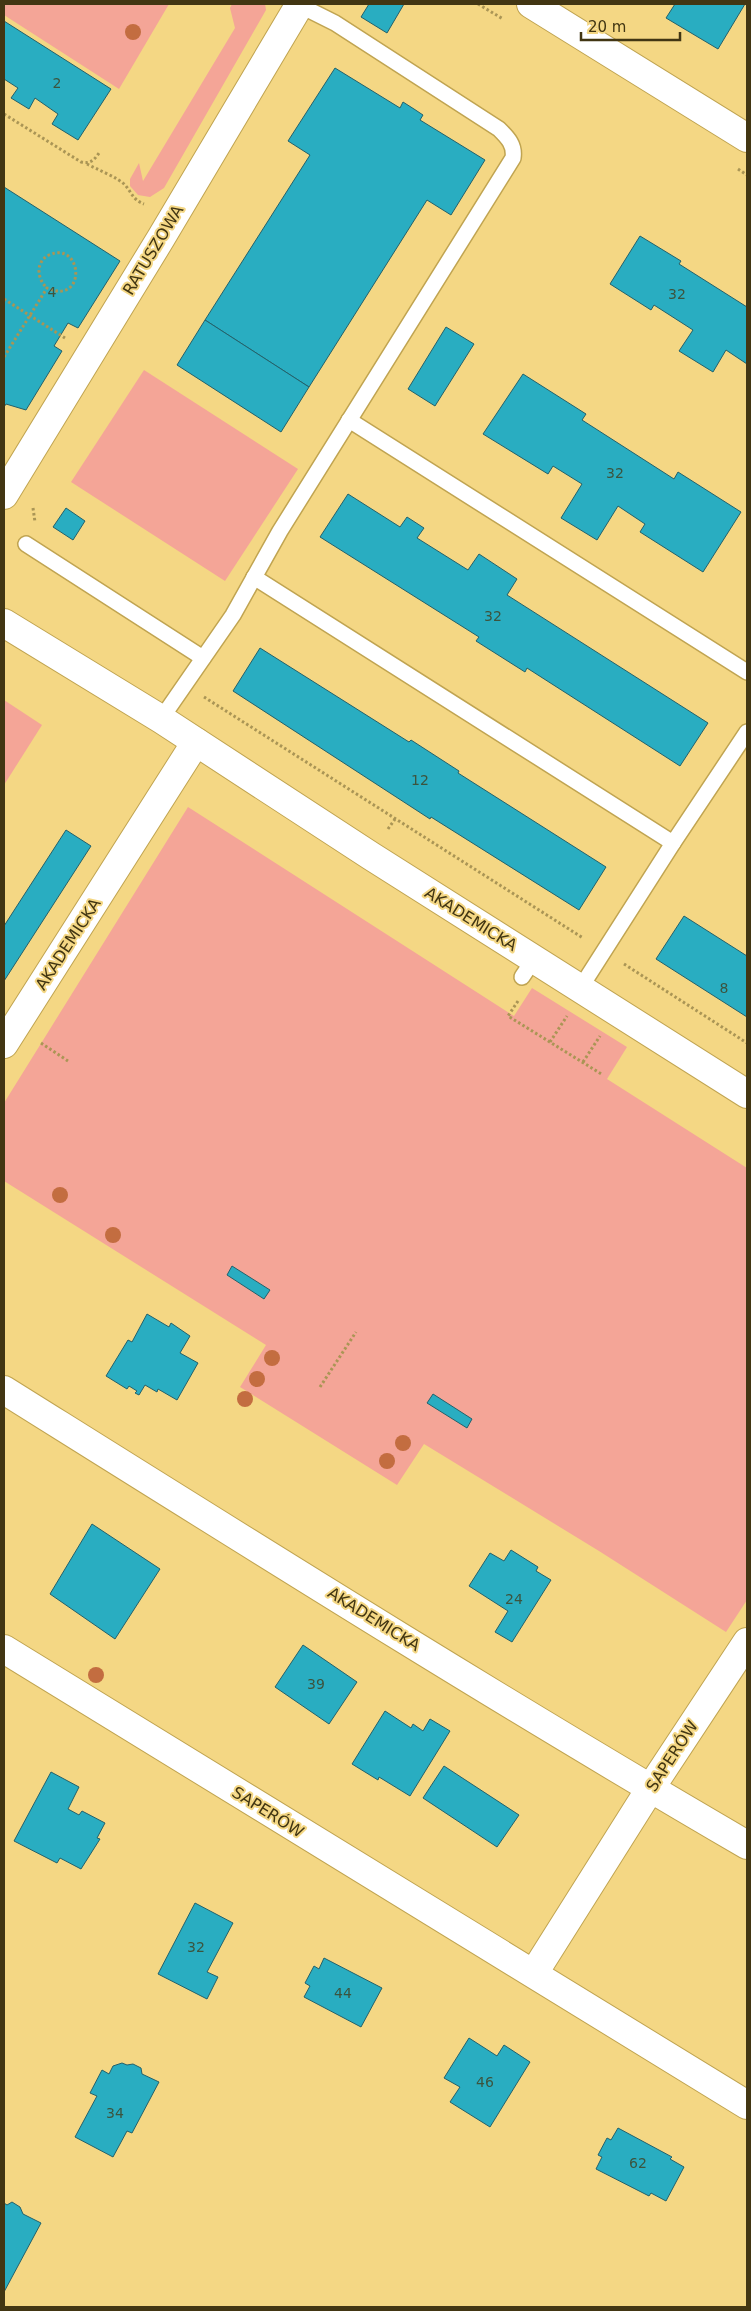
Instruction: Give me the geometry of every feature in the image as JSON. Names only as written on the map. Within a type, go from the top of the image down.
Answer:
[{"type":"street","name":"RATUSZOWA","points":[[4,495],[166,229],[299,4]]},
{"type":"street","points":[[531,4],[747,138]]},
{"type":"street","name":"AKADEMICKA","points":[[4,623],[161,719],[371,856],[528,968],[581,987],[747,1094]]},
{"type":"street","name":"AKADEMICKA","points":[[4,1044],[196,742]]},
{"type":"street","name":"AKADEMICKA","points":[[4,1390],[650,1789],[747,1845]]},
{"type":"street","name":"SAPERÓW","points":[[534,1973],[650,1789],[747,1642]]},
{"type":"street","name":"SAPERÓW","points":[[4,1649],[747,2105]]},
{"type":"lane","points":[[161,719],[233,615],[280,531],[513,158],[514,151],[511,144],[499,130],[335,23],[299,4]]},
{"type":"lane","points":[[349,420],[747,672]]},
{"type":"lane","points":[[26,544],[203,658]]},
{"type":"lane","points":[[254,577],[673,843]]},
{"type":"lane","points":[[581,987],[747,732]]},
{"type":"path","points":[[4,114],[81,162],[107,174]]},
{"type":"path","points":[[87,164],[93,161],[100,153]]},
{"type":"path","points":[[65,255],[72,260],[76,268],[76,278],[71,286],[62,291],[54,292],[47,288],[39,278],[38,270],[42,261],[49,256],[65,255]]},
{"type":"path","points":[[4,357],[47,288]]},
{"type":"path","points":[[4,300],[67,339]]},
{"type":"path","points":[[188,679],[207,700],[747,1043]]},
{"type":"path","points":[[528,968],[523,993],[508,1016],[603,1075]]},
{"type":"path","points":[[550,1042],[566,1016]]},
{"type":"path","points":[[583,1062],[600,1036]]},
{"type":"path","points":[[320,1387],[356,1332]]},
{"type":"shaded area","points":[[4,4],[169,4],[119,89],[4,15]]},
{"type":"shaded area","points":[[232,4],[265,4],[266,10],[164,188],[150,197],[138,195],[130,186],[130,179],[139,163],[143,181],[235,28],[230,8]]},
{"type":"shaded area","points":[[144,370],[298,469],[225,581],[71,482]]},
{"type":"shaded area","points":[[4,700],[42,725],[4,785]]},
{"type":"shaded area","points":[[188,807],[514,1016],[532,988],[627,1047],[607,1079],[747,1168],[747,1600],[726,1632],[599,1551],[424,1444],[397,1485],[240,1387],[266,1345],[4,1181],[4,1103]]},
{"type":"building","points":[[369,4],[404,4],[387,33],[361,17]]},
{"type":"building","points":[[675,4],[745,4],[718,49],[666,18]]},
{"type":"building","points":[[4,21],[111,89],[78,140],[52,124],[58,114],[35,98],[29,109],[11,98],[18,88],[4,79]]},
{"type":"building","points":[[335,68],[400,108],[403,102],[423,115],[420,120],[485,160],[451,215],[427,200],[309,387],[205,320],[310,155],[288,141]]},
{"type":"building","points":[[4,187],[120,261],[78,328],[68,323],[54,346],[62,351],[26,410],[6,404],[4,407]]},
{"type":"building","points":[[640,236],[681,261],[679,264],[747,307],[747,364],[726,350],[713,372],[679,351],[693,330],[654,305],[651,310],[610,284]]},
{"type":"building","points":[[205,320],[309,387],[281,432],[177,365]]},
{"type":"building","points":[[446,327],[474,344],[435,406],[408,389]]},
{"type":"building","points":[[523,374],[586,414],[582,420],[674,479],[678,472],[741,512],[703,572],[640,532],[645,524],[618,506],[597,540],[561,518],[582,484],[553,466],[548,474],[483,434]]},
{"type":"building","points":[[348,494],[400,527],[407,517],[424,528],[417,538],[468,570],[479,554],[517,579],[507,595],[708,723],[680,766],[527,668],[525,672],[476,641],[479,637],[320,537]]},
{"type":"building","points":[[66,508],[85,521],[73,540],[53,527]]},
{"type":"building","points":[[260,648],[409,742],[411,740],[459,771],[458,773],[606,867],[579,910],[431,817],[430,819],[233,691]]},
{"type":"building","points":[[66,830],[91,846],[4,981],[4,926]]},
{"type":"building","points":[[684,916],[747,956],[747,1017],[656,959]]},
{"type":"building","points":[[232,1266],[270,1290],[264,1299],[227,1275]]},
{"type":"building","points":[[147,1314],[169,1327],[171,1323],[190,1336],[180,1353],[198,1363],[177,1400],[158,1389],[157,1392],[145,1385],[139,1395],[135,1393],[137,1391],[129,1386],[127,1389],[106,1376],[128,1340],[132,1342]]},
{"type":"building","points":[[433,1394],[472,1419],[467,1428],[427,1403]]},
{"type":"building","points":[[92,1524],[160,1569],[115,1639],[50,1594]]},
{"type":"building","points":[[511,1550],[538,1567],[536,1571],[551,1580],[512,1642],[495,1632],[508,1611],[469,1586],[490,1553],[504,1561]]},
{"type":"building","points":[[303,1645],[357,1682],[329,1724],[275,1687]]},
{"type":"building","points":[[385,1711],[411,1728],[413,1724],[423,1731],[430,1719],[450,1731],[410,1796],[379,1777],[378,1780],[352,1764]]},
{"type":"building","points":[[444,1766],[519,1815],[497,1847],[423,1798]]},
{"type":"building","points":[[51,1772],[79,1787],[68,1809],[79,1815],[82,1811],[105,1823],[97,1838],[100,1839],[81,1869],[60,1858],[57,1863],[14,1841]]},
{"type":"building","points":[[195,1903],[233,1923],[207,1972],[218,1977],[207,1999],[158,1974]]},
{"type":"building","points":[[324,1958],[382,1988],[361,2027],[304,1997],[310,1986],[305,1983],[314,1966],[319,1969]]},
{"type":"building","points":[[469,2038],[497,2056],[504,2045],[530,2062],[490,2127],[450,2102],[460,2087],[444,2078]]},
{"type":"building","points":[[122,2063],[127,2065],[133,2064],[141,2068],[142,2074],[159,2082],[132,2133],[127,2131],[113,2157],[75,2137],[97,2096],[90,2093],[102,2070],[109,2074],[113,2066]]},
{"type":"building","points":[[618,2128],[672,2157],[670,2159],[684,2167],[666,2201],[651,2193],[649,2196],[596,2169],[602,2157],[598,2155],[607,2138],[611,2140]]},
{"type":"building","points":[[12,2202],[20,2207],[23,2214],[41,2223],[4,2292],[4,2203],[7,2205]]}]
